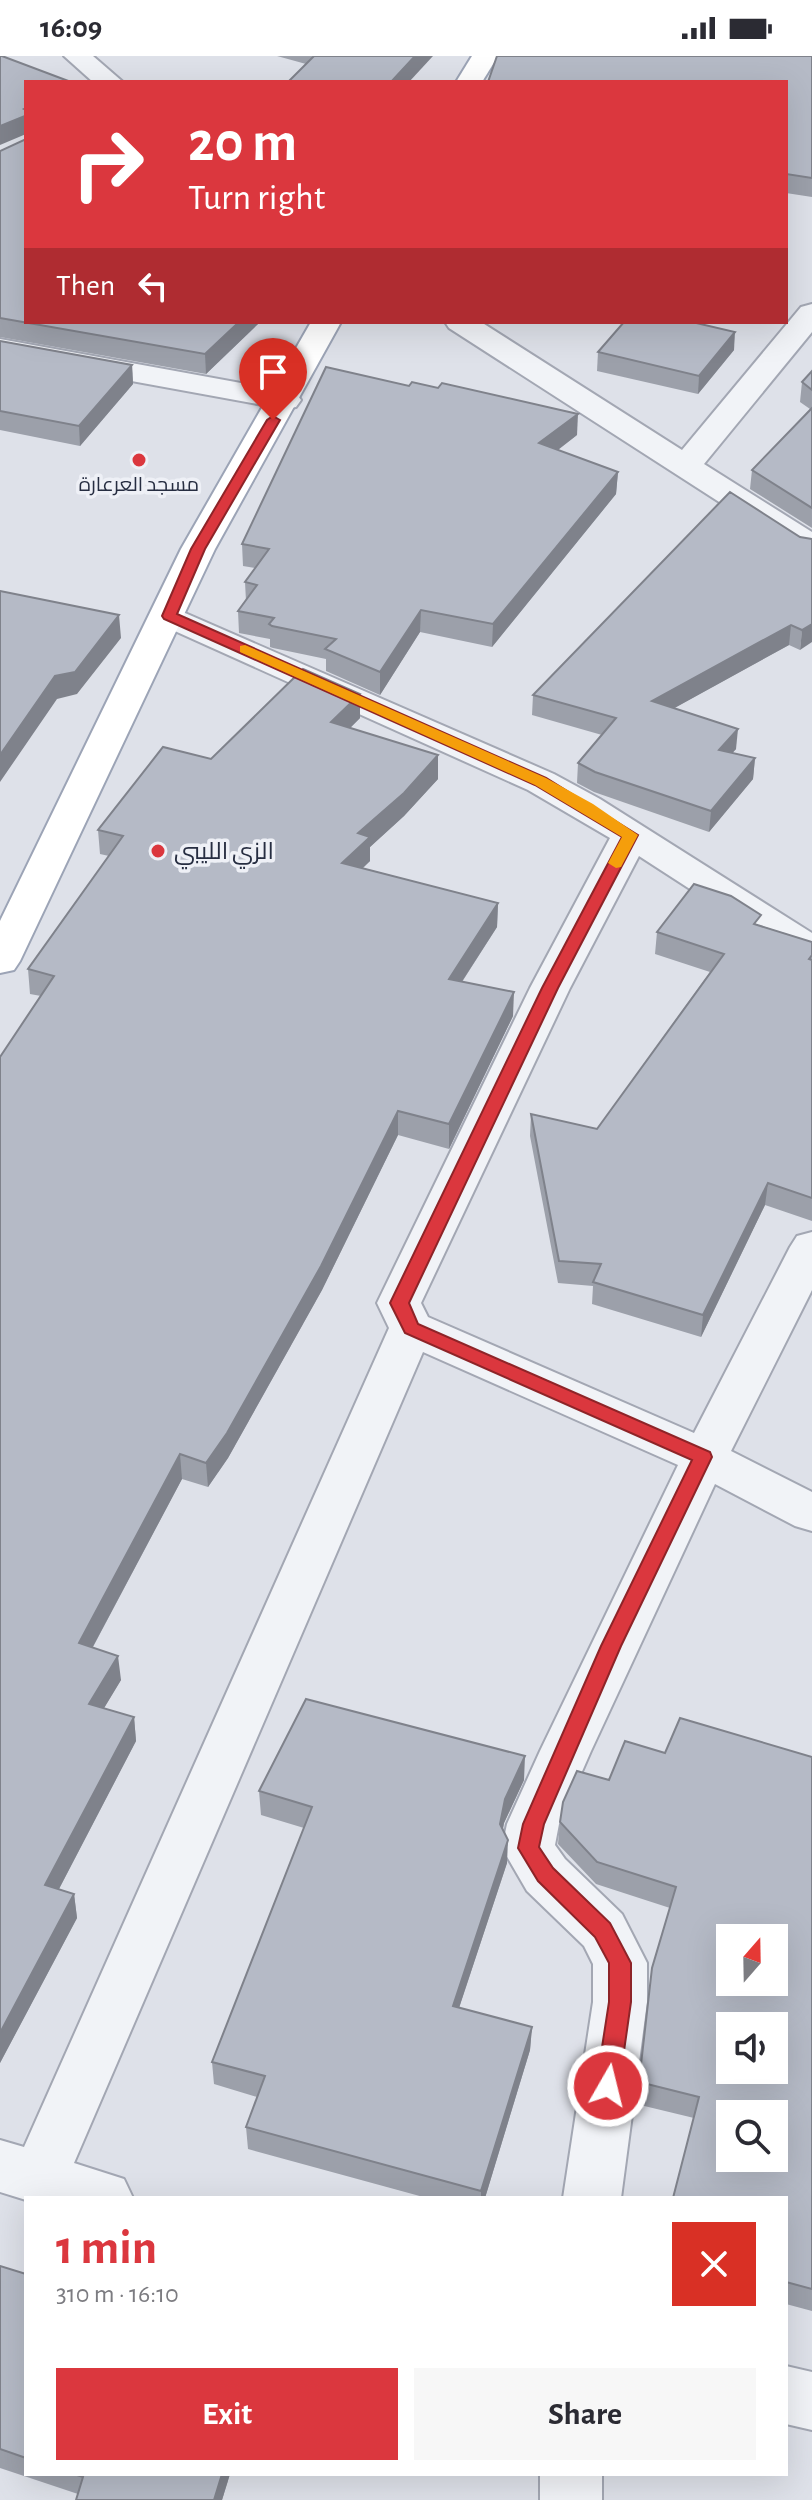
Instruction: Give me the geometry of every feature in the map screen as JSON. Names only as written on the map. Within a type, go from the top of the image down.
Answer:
[{"type":"main road","points":[[470,80],[485,56]]},
{"type":"main road","points":[[0,961],[169,616],[198,549],[285,400],[325,324]]},
{"type":"street","points":[[77,56],[107,80]]},
{"type":"street","points":[[686,465],[812,313]]},
{"type":"street","points":[[463,324],[812,547]]},
{"type":"street","points":[[0,348],[285,400]]},
{"type":"street","points":[[169,616],[541,782],[812,950]]},
{"type":"street","points":[[631,835],[550,988],[399,1303],[411,1328],[703,1457],[812,1513]]},
{"type":"street","points":[[592,2196],[620,2002],[620,1963],[603,1930],[546,1875],[528,1848],[533,1824],[611,1646],[703,1457],[812,1247]]},
{"type":"street","points":[[97,2196],[19,2172],[411,1328]]},
{"type":"street","points":[[788,2395],[812,2401]]},
{"type":"street","points":[[571,2476],[571,2500]]},
{"type":"building","points":[[0,56],[66,80],[24,80],[24,116],[0,126]]},
{"type":"building","points":[[314,56],[415,56],[393,80],[290,80]]},
{"type":"building","points":[[497,56],[812,56],[812,178],[788,174],[788,80],[489,80]]},
{"type":"building","points":[[24,140],[24,322],[0,318],[0,151]]},
{"type":"building","points":[[34,324],[237,324],[205,354]]},
{"type":"building","points":[[622,324],[701,324],[735,332],[699,376],[598,352]]},
{"type":"building","points":[[0,341],[132,365],[79,426],[0,411]]},
{"type":"building","points":[[326,367],[409,386],[412,382],[438,388],[442,383],[578,414],[539,443],[618,472],[493,624],[421,610],[380,672],[325,649],[336,639],[272,626],[269,624],[274,618],[238,611],[257,585],[245,582],[269,549],[242,544]]},
{"type":"building","points":[[812,371],[812,390],[802,382]]},
{"type":"building","points":[[812,408],[812,508],[752,470]]},
{"type":"building","points":[[730,492],[800,537],[812,539],[812,624],[802,630],[791,625],[652,701],[738,729],[719,750],[755,758],[711,811],[595,772],[578,763],[616,718],[533,695]]},
{"type":"building","points":[[0,591],[119,615],[75,672],[55,676],[0,755]]},
{"type":"building","points":[[303,669],[360,694],[331,722],[438,755],[404,793],[358,833],[370,837],[342,863],[498,903],[449,979],[514,992],[449,1124],[398,1111],[321,1266],[227,1433],[206,1463],[180,1454],[79,1643],[118,1656],[89,1704],[134,1717],[45,1885],[74,1894],[0,2033],[0,1057],[54,976],[28,969],[123,836],[98,830],[163,747],[211,759]]},
{"type":"building","points":[[694,884],[731,896],[761,915],[754,924],[812,942],[809,959],[812,960],[812,1198],[768,1183],[703,1315],[593,1282],[601,1264],[559,1261],[531,1114],[597,1129],[724,954],[657,932]]},
{"type":"building","points":[[306,1699],[525,1756],[505,1799],[500,1824],[508,1840],[453,2006],[532,2027],[481,2191],[246,2127],[265,2076],[212,2062],[312,1807],[259,1791]]},
{"type":"building","points":[[680,1718],[812,1757],[812,2289],[788,2283],[788,2196],[674,2196],[699,2097],[639,2082],[652,1968],[676,1887],[597,1862],[560,1822],[563,1802],[577,1771],[609,1780],[625,1741],[665,1753]]},
{"type":"building","points":[[0,2266],[24,2273],[24,2457],[0,2449]]},
{"type":"building","points":[[80,2476],[221,2476],[214,2500],[76,2500],[83,2477]]},
{"type":"slow traffic","points":[[245,649],[541,782],[587,807],[631,835],[616,863]]},
{"type":"place","name":"مسجد العرعارة","points":[[139,460]]},
{"type":"place","name":"الزي الليبي","points":[[158,851]]},
{"type":"route","points":[[273,420],[198,549],[169,616],[541,782],[631,835],[550,988],[399,1303],[411,1328],[703,1457],[611,1646],[533,1824],[528,1848],[546,1875],[603,1930],[620,1963],[620,2002],[608,2086]]}]
